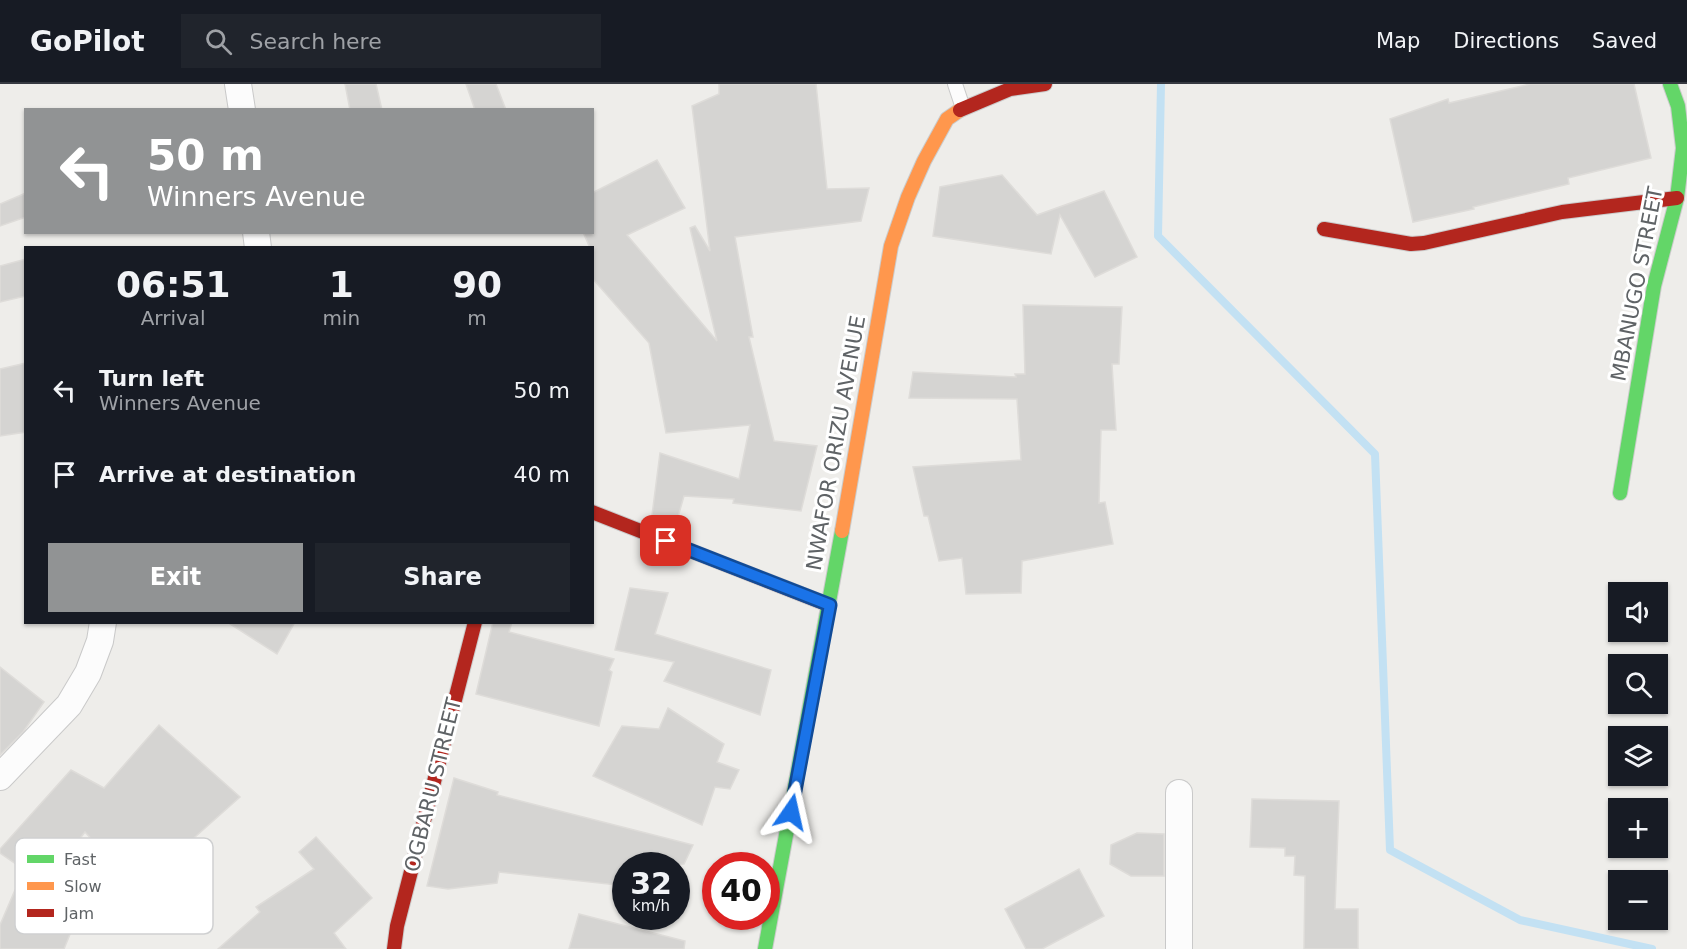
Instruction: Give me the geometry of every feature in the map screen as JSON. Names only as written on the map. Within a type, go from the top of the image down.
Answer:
[{"type":"street","points":[[238,84],[242,108]]},
{"type":"street","points":[[963,108],[1010,89],[1045,84]]},
{"type":"street","name":"MBANUGO STREET","points":[[1620,493],[1654,286],[1677,198],[1683,148],[1678,106],[1670,84]]},
{"type":"street","name":"NWAFOR ORIZU AVENUE","points":[[765,949],[830,605],[891,246],[908,197],[924,161],[947,119],[963,108]]},
{"type":"street","points":[[1324,229],[1411,244],[1424,243],[1562,212],[1677,198]]},
{"type":"street","points":[[594,513],[830,605]]},
{"type":"street","points":[[0,777],[69,705],[88,673],[104,624]]},
{"type":"street","name":"OGBARU STREET","points":[[394,949],[397,926],[474,624]]},
{"type":"street","points":[[1179,793],[1179,949]]},
{"type":"lane","points":[[955,84],[963,108]]},
{"type":"building","points":[[345,84],[376,84],[382,108],[350,108]]},
{"type":"building","points":[[466,84],[496,84],[505,108],[474,108]]},
{"type":"building","points":[[719,84],[816,84],[827,189],[869,188],[861,221],[735,237],[753,337],[749,337],[774,441],[817,446],[801,511],[733,503],[734,499],[684,496],[676,524],[652,515],[660,453],[739,479],[750,425],[666,433],[649,343],[594,280],[594,246],[589,246],[584,234],[594,234],[594,192],[657,160],[685,208],[627,235],[717,341],[690,228],[695,226],[710,251],[692,106],[719,94]]},
{"type":"building","points":[[1530,84],[1634,84],[1651,158],[1568,178],[1569,184],[1473,207],[1474,209],[1413,222],[1390,119],[1448,99],[1449,103]]},
{"type":"building","points":[[1002,175],[1037,215],[1104,191],[1137,257],[1095,277],[1060,215],[1051,254],[933,236],[940,187]]},
{"type":"building","points":[[24,194],[24,218],[0,226],[0,204]]},
{"type":"building","points":[[24,260],[24,296],[0,302],[0,266]]},
{"type":"building","points":[[1023,305],[1122,307],[1119,364],[1112,364],[1116,430],[1101,430],[1099,503],[1105,502],[1113,544],[1022,561],[1021,593],[966,594],[962,558],[939,561],[928,516],[924,516],[913,467],[1021,460],[1017,399],[909,398],[913,372],[1016,377],[1015,374],[1025,374]]},
{"type":"building","points":[[24,363],[24,432],[0,436],[0,369]]},
{"type":"building","points":[[630,588],[668,593],[655,634],[771,670],[760,715],[664,681],[674,662],[615,650]]},
{"type":"building","points":[[230,624],[294,624],[277,654]]},
{"type":"building","points":[[493,624],[511,624],[509,632],[614,659],[609,670],[612,672],[599,726],[476,694]]},
{"type":"building","points":[[0,667],[44,702],[23,732],[0,755]]},
{"type":"building","points":[[668,708],[724,744],[717,762],[739,770],[730,789],[715,787],[702,825],[593,776],[622,726],[659,729]]},
{"type":"building","points":[[159,725],[240,797],[194,838],[90,838],[85,832],[80,838],[15,838],[15,863],[0,853],[0,849],[71,770],[104,788]]},
{"type":"building","points":[[454,778],[498,792],[497,795],[693,845],[690,852],[612,852],[612,884],[499,872],[497,883],[448,889],[427,886]]},
{"type":"building","points":[[1252,799],[1339,801],[1335,909],[1358,909],[1358,949],[1304,949],[1305,876],[1294,875],[1295,856],[1285,856],[1285,848],[1250,847]]},
{"type":"building","points":[[1137,833],[1164,834],[1164,876],[1131,876],[1110,864],[1111,845]]},
{"type":"building","points":[[316,837],[372,898],[334,933],[346,949],[218,949],[260,912],[256,907],[314,869],[299,852]]},
{"type":"building","points":[[1079,869],[1104,916],[1042,949],[1026,949],[1005,909]]},
{"type":"building","points":[[15,890],[15,934],[70,934],[64,949],[0,949],[0,925]]},
{"type":"building","points":[[579,914],[612,922],[612,930],[642,930],[685,941],[684,949],[569,949]]},
{"type":"waterway","points":[[1161,84],[1158,236],[1375,454],[1390,850],[1520,920],[1652,949]]},
{"type":"traffic: fast","points":[[1620,493],[1654,286],[1677,198],[1683,148],[1678,106],[1670,84]]},
{"type":"traffic: fast","points":[[765,949],[842,531]]},
{"type":"traffic: slow","points":[[842,531],[891,246],[908,197],[924,161],[947,119],[960,110]]},
{"type":"traffic: jam","points":[[960,110],[1010,89],[1045,84]]},
{"type":"traffic: jam","points":[[1324,229],[1411,244],[1424,243],[1562,212],[1677,198]]},
{"type":"traffic: jam","points":[[594,513],[829,605]]},
{"type":"traffic: jam","points":[[394,949],[397,926],[474,624]]},
{"type":"route","points":[[666,541],[830,605],[791,812]]}]
